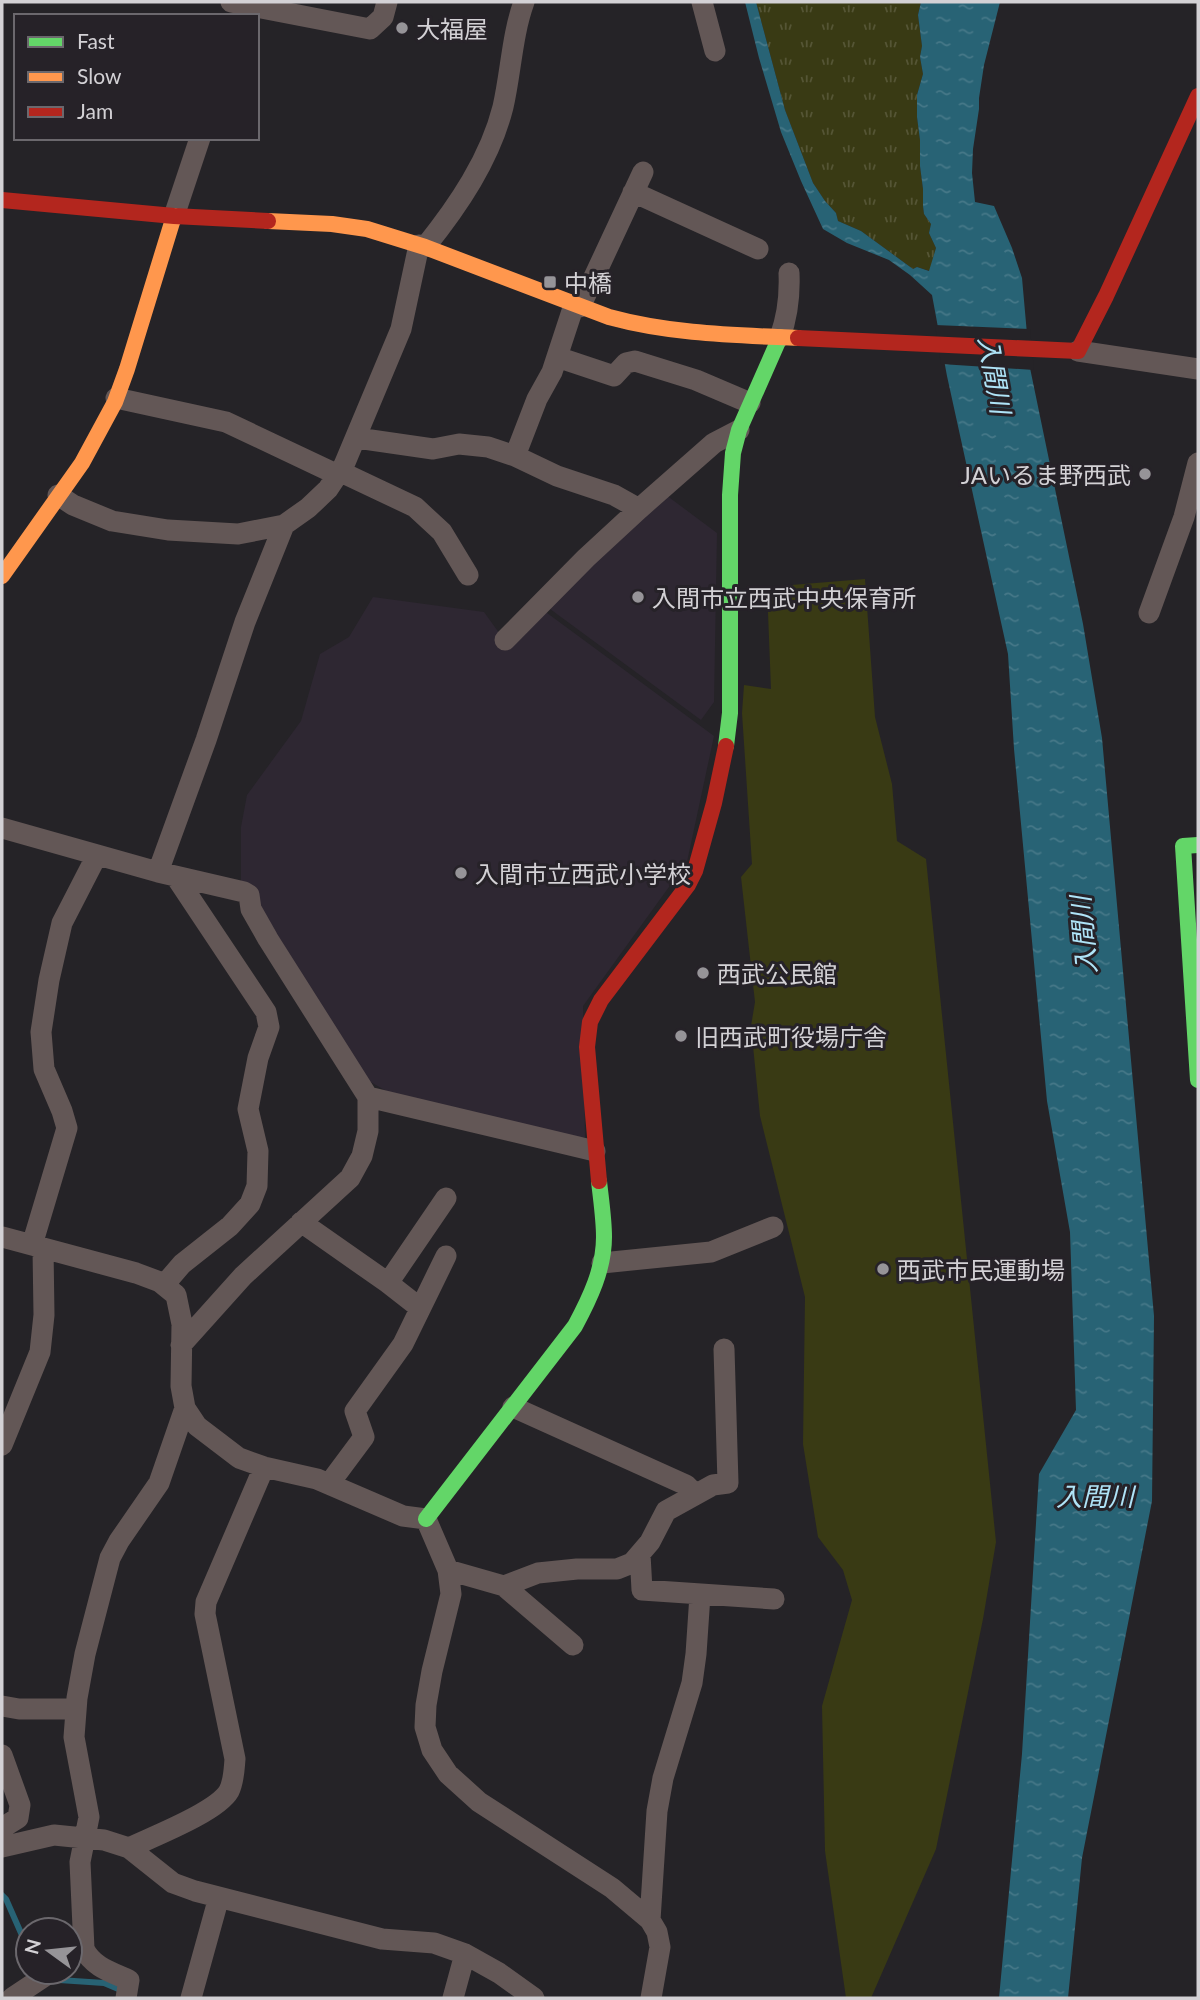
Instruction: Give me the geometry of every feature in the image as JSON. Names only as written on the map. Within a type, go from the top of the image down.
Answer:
[{"type":"street","points":[[230,2],[370,29],[383,17],[387,2]]},
{"type":"street","points":[[58,495],[73,505],[112,521],[168,530],[238,534],[284,525],[308,508],[340,473],[357,438],[401,329],[422,246],[439,229],[480,167],[502,110],[517,20],[524,2]]},
{"type":"street","points":[[702,2],[715,51]]},
{"type":"street","points":[[1077,351],[1106,296],[1198,96]]},
{"type":"street","points":[[2,576],[82,463],[116,398],[199,140]]},
{"type":"street","points":[[515,456],[537,399],[552,372],[577,306],[643,172]]},
{"type":"street","points":[[633,192],[758,249]]},
{"type":"street","points":[[2,200],[174,216],[331,224],[367,229],[422,246],[577,306],[634,324],[667,330],[1077,351],[1198,369]]},
{"type":"street","points":[[426,1519],[575,1326],[593,1294],[603,1263],[604,1237],[587,1030],[592,1014],[688,885],[704,840],[724,760],[730,713],[732,470],[739,430],[784,337],[790,300],[789,273]]},
{"type":"street","points":[[557,357],[614,376],[626,363],[635,361],[696,380],[750,403]]},
{"type":"street","points":[[116,398],[226,422],[415,507],[442,532],[468,575]]},
{"type":"street","points":[[505,640],[639,509],[714,443],[739,430]]},
{"type":"street","points":[[357,438],[433,449],[459,444],[488,447],[515,456],[557,476],[614,495],[639,509]]},
{"type":"street","points":[[1149,613],[1184,517],[1198,463]]},
{"type":"street","points":[[167,874],[206,740],[245,622],[284,525]]},
{"type":"street","points":[[2,828],[249,895],[251,909],[268,939],[368,1097],[368,1131],[362,1156],[350,1178],[243,1276],[181,1345]]},
{"type":"street","points":[[1198,845],[1183,846],[1198,1080]]},
{"type":"street","points":[[2,1442],[40,1352],[44,1315],[38,1247],[67,1128],[44,1069],[41,1032],[49,981],[62,923],[97,855]]},
{"type":"street","points":[[164,1285],[182,1264],[230,1226],[250,1204],[257,1186],[258,1151],[248,1109],[258,1058],[269,1027],[266,1013],[167,874]]},
{"type":"street","points":[[368,1097],[596,1151]]},
{"type":"street","points":[[388,1283],[446,1198]]},
{"type":"street","points":[[301,1222],[420,1308]]},
{"type":"street","points":[[603,1263],[711,1252],[773,1227]]},
{"type":"street","points":[[2,1237],[136,1273],[164,1285],[176,1295],[182,1324],[181,1386],[186,1408],[197,1426],[239,1458],[264,1467],[317,1479],[403,1516],[426,1519]]},
{"type":"street","points":[[329,1484],[365,1437],[355,1411],[403,1345],[446,1256]]},
{"type":"street","points":[[504,1586],[538,1573],[617,1569],[632,1563],[650,1542],[666,1511],[695,1493],[713,1485],[728,1483],[724,1349]]},
{"type":"street","points":[[513,1407],[686,1485],[695,1493]]},
{"type":"street","points":[[78,1916],[80,1862],[89,1817],[74,1737],[85,1654],[110,1558],[159,1483],[186,1408]]},
{"type":"street","points":[[129,1848],[215,1806],[228,1792],[234,1777],[235,1759],[205,1615],[206,1602],[264,1467]]},
{"type":"street","points":[[426,1519],[448,1570],[451,1594],[426,1705],[425,1727],[432,1750],[447,1774],[480,1802],[612,1888],[650,1920],[657,1932],[660,1947],[651,1998]]},
{"type":"street","points":[[640,1554],[642,1590],[774,1599]]},
{"type":"street","points":[[448,1570],[504,1586],[573,1646]]},
{"type":"street","points":[[650,1920],[657,1811],[663,1778],[692,1683],[700,1595]]},
{"type":"street","points":[[2,1706],[19,1709],[76,1709]]},
{"type":"street","points":[[2,1755],[20,1805],[18,1818],[2,1828]]},
{"type":"street","points":[[2,1847],[54,1835],[104,1840],[129,1848],[173,1883],[382,1939],[434,1943],[466,1954],[534,1998]]},
{"type":"street","points":[[191,1998],[219,1897]]},
{"type":"street","points":[[453,1998],[466,1954]]},
{"type":"street","points":[[84,1956],[127,1989]]},
{"type":"street","points":[[12,1998],[30,1986]]},
{"type":"shaded area","points":[[666,495],[717,533],[714,702],[701,720],[546,606]]},
{"type":"shaded area","name":"入間市立西武小学校","points":[[373,597],[484,612],[510,648],[543,610],[714,736],[687,862],[583,1006],[585,1137],[579,1138],[400,1099],[369,1081],[259,908],[259,892],[241,883],[241,827],[247,795],[301,721],[320,654],[349,637]]},
{"type":"green space","points":[[756,2],[921,2],[918,15],[923,74],[917,95],[917,117],[924,214],[931,224],[929,233],[936,248],[930,271],[917,267],[913,269],[861,231],[838,221],[836,213],[813,183],[785,110]]},
{"type":"green space","name":"西武市民運動場","points":[[865,579],[875,717],[892,784],[897,841],[926,859],[996,1542],[936,1849],[871,1998],[846,1998],[825,1851],[822,1706],[852,1600],[843,1570],[818,1537],[803,1444],[805,1297],[760,1116],[751,1026],[755,1002],[741,877],[752,864],[742,713],[744,685],[771,689],[767,587]]},
{"type":"water","name":"入間川","points":[[745,2],[756,2],[785,110],[813,183],[836,213],[838,221],[861,231],[913,269],[917,267],[929,271],[936,248],[929,233],[931,224],[924,214],[917,117],[917,95],[923,74],[918,15],[921,2],[1000,2],[984,65],[979,98],[972,173],[975,202],[994,206],[1022,278],[1030,368],[1083,624],[1102,738],[1154,1316],[1152,1501],[1082,1858],[1068,1998],[999,1998],[1022,1754],[1039,1474],[1076,1410],[1070,1232],[1047,1101],[1014,749],[1008,654],[947,376],[932,295],[889,260],[847,243],[823,229],[781,132]]},
{"type":"pier","points":[[935,325],[1030,329],[1034,370],[941,364]]},
{"type":"waterway","points":[[2,1895],[14,1917]]},
{"type":"waterway","points":[[84,1982],[104,1983],[123,1991]]},
{"type":"traffic: fast","points":[[726,746],[730,713],[730,495],[733,453],[739,430],[780,337]]},
{"type":"traffic: fast","points":[[1198,845],[1183,846],[1198,1080]]},
{"type":"traffic: fast","points":[[426,1519],[581,1315],[602,1260],[604,1223],[599,1181]]},
{"type":"traffic: slow","points":[[2,576],[82,463],[115,402],[174,216]]},
{"type":"traffic: slow","points":[[268,221],[332,224],[367,229],[425,247],[609,317],[632,323],[703,333],[798,338]]},
{"type":"traffic: jam","points":[[798,338],[1078,351],[1198,96]]},
{"type":"traffic: jam","points":[[2,200],[174,216],[268,221]]},
{"type":"traffic: jam","points":[[599,1181],[587,1047],[590,1022],[601,1000],[688,885],[695,871],[726,746]]},
{"type":"place","name":"大福屋","points":[[402,28]]},
{"type":"place","name":"中橋","points":[[550,282]]},
{"type":"place","name":"JAいるま野西武","points":[[1145,474]]},
{"type":"place","name":"入間市立西武中央保育所","points":[[638,597]]},
{"type":"place","name":"入間市立西武小学校","points":[[461,873]]},
{"type":"place","name":"西武公民館","points":[[703,973]]},
{"type":"place","name":"旧西武町役場庁舎","points":[[681,1036]]},
{"type":"place","name":"西武市民運動場","points":[[883,1269]]}]
